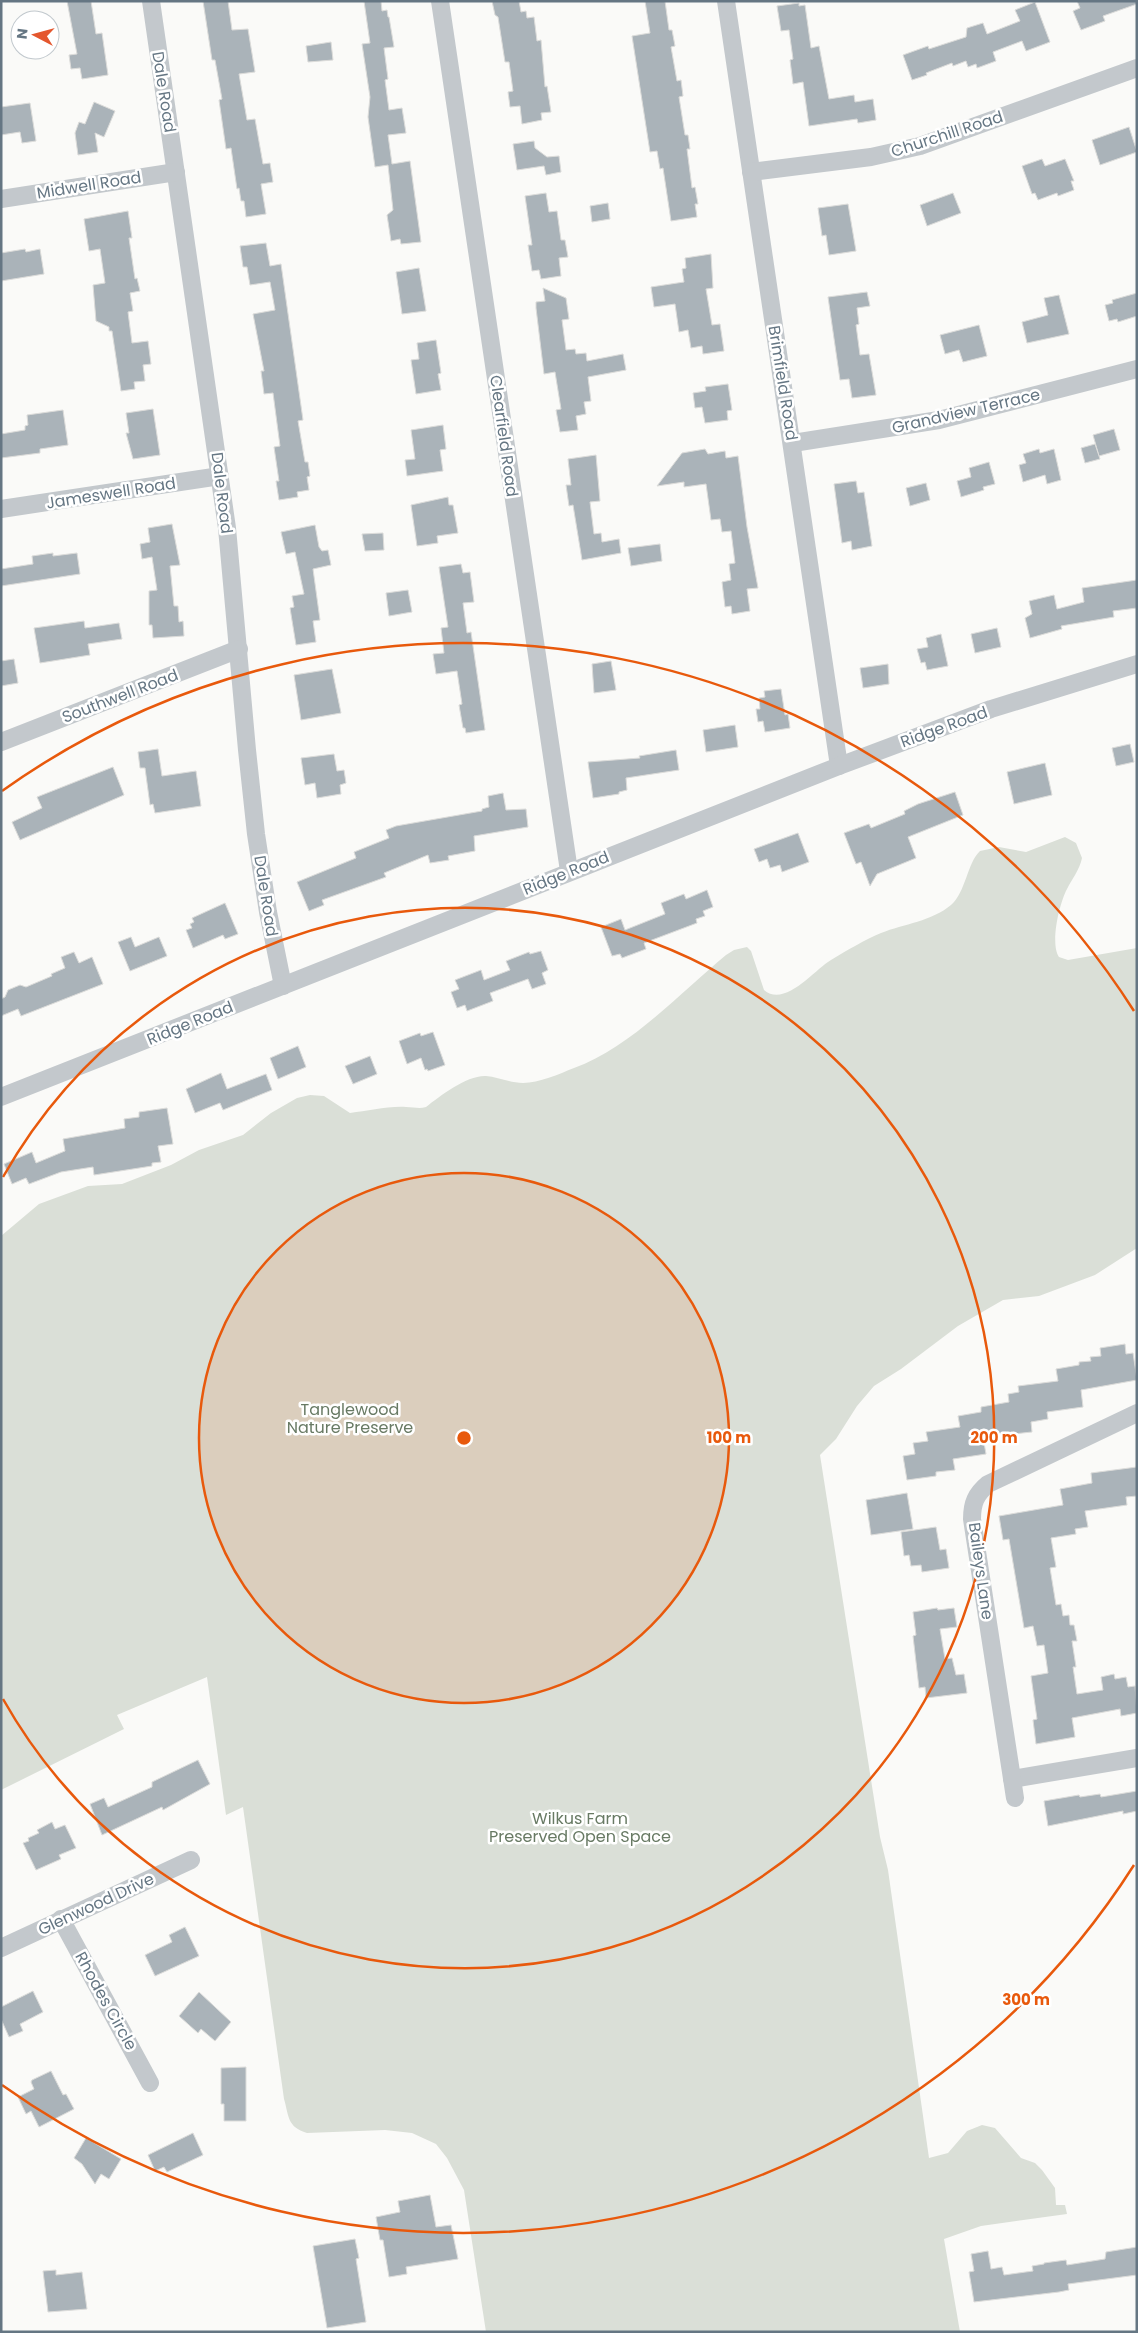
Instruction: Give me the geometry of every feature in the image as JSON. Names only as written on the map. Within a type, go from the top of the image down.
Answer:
[{"type":"street","name":"Dale Road","points":[[151,1],[220,476],[239,649],[256,834],[268,912],[283,986]]},
{"type":"street","name":"Clearfield Road","points":[[440,1],[569,871]]},
{"type":"street","name":"Brimfield Road","points":[[726,1],[793,444],[839,766]]},
{"type":"street","name":"Churchill Road","points":[[751,172],[871,157],[920,146],[1137,68]]},
{"type":"street","name":"Midwell Road","points":[[1,199],[176,172]]},
{"type":"street","name":"Grandview Terrace","points":[[793,444],[939,420],[1137,369]]},
{"type":"street","name":"Jameswell Road","points":[[1,509],[220,476]]},
{"type":"street","name":"Southwell Road","points":[[1,742],[239,649]]},
{"type":"street","name":"Ridge Road","points":[[1,1098],[569,871],[839,766],[991,709],[1137,664]]},
{"type":"street","name":"Baileys Lane","points":[[1015,1798],[972,1519],[974,1500],[980,1490],[988,1484],[1137,1413]]},
{"type":"street","points":[[1012,1779],[1137,1758]]},
{"type":"street","name":"Glenwood Drive","points":[[1,1948],[191,1860]]},
{"type":"street","name":"Rhodes Circle","points":[[61,1919],[150,2083]]},
{"type":"green space","points":[[1065,837],[1076,843],[1082,858],[1078,870],[1064,896],[1059,914],[1055,943],[1059,957],[1068,960],[1137,948],[1137,1248],[1095,1275],[1039,1296],[1003,1300],[958,1326],[901,1369],[874,1386],[857,1406],[836,1439],[820,1455],[880,1837],[888,1870],[929,2158],[948,2153],[967,2131],[982,2125],[995,2128],[1021,2158],[1035,2163],[1042,2170],[1055,2188],[1056,2205],[1065,2205],[1067,2214],[981,2226],[944,2239],[960,2332],[486,2332],[464,2190],[447,2158],[436,2144],[412,2133],[385,2130],[307,2133],[296,2128],[288,2116],[284,2099],[243,1807],[226,1815],[207,1677],[117,1715],[124,1729],[1,1790],[1,1236],[39,1204],[88,1186],[122,1184],[171,1165],[199,1150],[243,1135],[271,1113],[297,1098],[310,1095],[324,1096],[350,1113],[392,1107],[421,1108],[426,1107],[462,1082],[479,1077],[486,1076],[529,1083],[562,1073],[595,1059],[635,1033],[734,950],[747,947],[751,951],[764,990],[772,994],[790,991],[831,960],[863,942],[881,933],[927,919],[951,905],[960,893],[972,863],[980,851],[999,847],[1026,852]]},
{"type":"building","points":[[67,1],[91,1],[96,34],[102,33],[108,75],[82,79],[80,68],[71,69],[69,55],[77,54]]},
{"type":"building","points":[[203,1],[228,1],[232,30],[248,29],[255,72],[239,74],[247,120],[255,119],[263,164],[270,163],[273,182],[261,184],[266,214],[246,217],[244,201],[241,201],[239,188],[237,189],[231,148],[226,149],[219,100],[222,99],[215,60],[212,60]]},
{"type":"building","points":[[364,1],[381,1],[382,11],[387,10],[389,17],[394,47],[384,48],[388,79],[385,80],[389,110],[402,108],[406,133],[388,135],[392,164],[410,161],[421,242],[401,244],[400,239],[391,241],[387,215],[393,210],[388,165],[375,167],[368,117],[370,97],[362,44],[370,43]]},
{"type":"building","points":[[492,1],[519,1],[521,12],[526,11],[527,18],[534,17],[537,41],[541,40],[545,87],[547,86],[551,112],[541,113],[542,120],[522,124],[520,106],[510,107],[508,92],[513,91],[509,62],[505,62],[498,17],[495,15]]},
{"type":"building","points":[[645,1],[665,1],[669,30],[672,30],[675,46],[671,47],[677,81],[681,80],[683,96],[679,97],[685,135],[688,135],[690,149],[687,149],[692,188],[695,187],[698,204],[695,204],[697,217],[671,221],[663,168],[660,169],[657,151],[650,152],[632,36],[650,33]]},
{"type":"building","points":[[1077,1],[1137,1],[1137,4],[1103,16],[1105,21],[1081,30],[1073,11],[1080,8]]},
{"type":"building","points":[[1035,2],[1050,42],[1026,51],[1022,41],[993,52],[996,61],[977,68],[976,64],[968,67],[966,61],[953,66],[952,63],[912,80],[903,55],[928,46],[929,49],[966,37],[967,28],[983,23],[987,34],[1020,21],[1015,10]]},
{"type":"building","points":[[799,3],[799,6],[805,5],[811,48],[819,46],[829,99],[854,95],[855,102],[873,99],[876,120],[858,123],[857,119],[809,126],[803,82],[793,84],[790,60],[793,59],[789,30],[781,31],[777,6]]},
{"type":"building","points":[[331,42],[333,60],[308,62],[306,46]]},
{"type":"building","points":[[94,102],[115,111],[104,137],[95,133],[98,152],[78,155],[75,133],[79,122],[85,124]]},
{"type":"building","points":[[30,103],[36,141],[22,143],[20,132],[1,135],[1,107]]},
{"type":"building","points":[[1129,127],[1137,152],[1100,165],[1092,140]]},
{"type":"building","points":[[534,141],[535,148],[547,157],[559,156],[561,172],[546,175],[544,166],[517,170],[513,144]]},
{"type":"building","points":[[1042,159],[1045,166],[1065,159],[1074,181],[1071,181],[1074,190],[1058,196],[1057,193],[1038,200],[1035,193],[1032,194],[1022,166]]},
{"type":"building","points":[[546,193],[549,212],[557,211],[561,240],[565,240],[568,257],[559,258],[561,276],[541,279],[539,270],[532,271],[528,245],[532,245],[525,196]]},
{"type":"building","points":[[953,193],[961,213],[927,226],[920,205]]},
{"type":"building","points":[[608,203],[610,219],[592,222],[590,206]]},
{"type":"building","points":[[848,204],[856,251],[829,255],[826,235],[822,236],[818,208]]},
{"type":"building","points":[[128,211],[132,238],[129,238],[135,279],[137,278],[140,291],[130,293],[133,311],[128,312],[132,343],[148,341],[151,364],[143,365],[145,381],[134,382],[135,389],[121,391],[112,331],[109,331],[109,327],[96,321],[93,285],[105,283],[100,249],[89,251],[84,219]]},
{"type":"building","points":[[266,243],[270,266],[281,264],[303,420],[298,421],[305,462],[308,462],[310,476],[307,477],[309,490],[297,492],[298,497],[279,500],[276,481],[279,481],[274,447],[280,446],[273,393],[264,394],[261,371],[264,371],[253,314],[275,310],[270,282],[250,285],[247,267],[243,267],[240,246]]},
{"type":"building","points":[[25,249],[26,252],[40,249],[44,274],[1,281],[1,253]]},
{"type":"building","points":[[711,254],[713,288],[706,289],[712,325],[720,324],[724,351],[703,354],[702,346],[691,348],[688,330],[679,332],[675,304],[654,307],[651,287],[684,282],[682,269],[686,268],[685,258]]},
{"type":"building","points":[[419,268],[426,311],[402,314],[396,272]]},
{"type":"building","points":[[543,288],[566,298],[569,319],[562,320],[566,350],[575,349],[576,354],[586,353],[587,361],[623,354],[626,370],[588,377],[591,401],[584,402],[586,414],[576,416],[578,430],[560,432],[556,410],[561,409],[555,372],[544,374],[536,308],[536,302],[545,301]]},
{"type":"building","points":[[867,292],[870,306],[857,308],[859,324],[856,325],[860,355],[869,354],[876,395],[852,398],[849,379],[840,380],[828,297]]},
{"type":"building","points":[[1137,293],[1137,316],[1118,322],[1117,319],[1109,321],[1105,305],[1113,303],[1112,300]]},
{"type":"building","points":[[1059,295],[1069,334],[1027,343],[1022,322],[1048,315],[1044,298]]},
{"type":"building","points":[[979,325],[987,356],[963,362],[959,350],[945,354],[940,335]]},
{"type":"building","points":[[436,340],[441,373],[438,374],[441,390],[416,394],[411,360],[419,359],[417,343]]},
{"type":"building","points":[[728,384],[732,410],[727,411],[728,420],[705,423],[702,407],[695,408],[693,393],[706,391],[705,387]]},
{"type":"building","points":[[153,409],[160,455],[133,459],[126,433],[129,433],[126,413]]},
{"type":"building","points":[[63,410],[68,445],[40,449],[40,453],[1,458],[1,434],[25,430],[25,426],[28,425],[27,415]]},
{"type":"building","points":[[443,425],[446,449],[440,450],[443,471],[407,476],[405,460],[415,459],[411,430]]},
{"type":"building","points":[[1114,429],[1120,450],[1099,456],[1093,435]]},
{"type":"building","points":[[1095,444],[1100,459],[1085,463],[1081,448]]},
{"type":"building","points":[[705,449],[708,454],[725,451],[726,458],[738,456],[747,527],[758,588],[747,589],[750,611],[732,614],[731,606],[725,607],[722,582],[731,580],[729,564],[735,563],[731,531],[722,532],[720,519],[711,520],[706,484],[684,487],[684,482],[657,486],[682,453]]},
{"type":"building","points":[[1039,449],[1040,453],[1054,449],[1061,480],[1047,484],[1045,475],[1023,482],[1019,465],[1026,463],[1023,454]]},
{"type":"building","points":[[596,455],[600,501],[590,502],[594,534],[601,533],[602,542],[619,539],[621,553],[582,560],[573,505],[569,506],[566,485],[571,485],[568,459]]},
{"type":"building","points":[[989,462],[995,484],[983,487],[984,490],[961,497],[957,481],[971,477],[969,468]]},
{"type":"building","points":[[856,481],[858,493],[864,492],[872,546],[852,550],[851,541],[842,543],[834,484]]},
{"type":"building","points":[[926,483],[930,500],[910,506],[906,488]]},
{"type":"building","points":[[448,497],[449,505],[453,505],[458,533],[437,536],[438,543],[417,546],[411,505]]},
{"type":"building","points":[[172,524],[180,565],[170,566],[174,606],[178,606],[179,622],[183,621],[184,636],[153,638],[152,625],[149,625],[149,591],[157,590],[152,557],[142,559],[140,544],[150,542],[148,528]]},
{"type":"building","points":[[315,525],[319,547],[322,551],[328,550],[331,565],[313,569],[320,620],[313,621],[316,642],[296,645],[290,608],[294,607],[292,596],[304,594],[295,552],[286,554],[281,532]]},
{"type":"building","points":[[383,533],[384,550],[365,551],[362,534]]},
{"type":"building","points":[[660,544],[662,561],[631,566],[628,548]]},
{"type":"building","points":[[53,553],[53,556],[77,553],[80,574],[1,586],[1,569],[33,564],[32,556]]},
{"type":"building","points":[[461,564],[463,573],[470,572],[474,602],[463,603],[467,633],[471,632],[485,730],[466,733],[465,728],[463,728],[459,705],[462,704],[457,671],[436,674],[433,654],[444,653],[441,628],[448,627],[439,567]]},
{"type":"building","points":[[1137,580],[1137,608],[1113,611],[1114,617],[1061,626],[1062,629],[1030,638],[1025,618],[1032,614],[1029,601],[1054,595],[1057,609],[1084,602],[1082,588]]},
{"type":"building","points":[[408,590],[412,612],[389,616],[386,593]]},
{"type":"building","points":[[84,621],[85,628],[119,623],[122,639],[88,644],[90,655],[40,663],[34,628]]},
{"type":"building","points":[[997,628],[1001,647],[975,653],[971,634]]},
{"type":"building","points":[[941,634],[948,666],[927,670],[925,662],[921,663],[917,649],[928,647],[926,638]]},
{"type":"building","points":[[14,659],[18,683],[1,686],[1,661]]},
{"type":"building","points":[[611,661],[616,690],[594,693],[592,664]]},
{"type":"building","points":[[888,664],[889,684],[863,688],[860,668]]},
{"type":"building","points":[[332,669],[341,713],[301,720],[294,675]]},
{"type":"building","points":[[781,689],[785,715],[788,714],[790,728],[765,732],[763,721],[758,722],[756,709],[760,709],[759,698],[765,697],[764,691]]},
{"type":"building","points":[[735,725],[738,747],[706,752],[703,730]]},
{"type":"building","points":[[1130,744],[1134,762],[1116,766],[1112,748]]},
{"type":"building","points":[[158,749],[162,776],[196,771],[201,806],[155,813],[153,804],[150,805],[145,768],[140,768],[138,752]]},
{"type":"building","points":[[676,750],[679,770],[626,778],[627,790],[619,792],[619,794],[593,798],[588,762],[640,758],[639,756]]},
{"type":"building","points":[[334,754],[337,771],[344,770],[346,783],[340,785],[341,794],[317,798],[315,783],[305,785],[301,758]]},
{"type":"building","points":[[1045,763],[1052,795],[1014,804],[1007,772]]},
{"type":"building","points":[[113,767],[124,795],[20,840],[12,822],[42,808],[37,797]]},
{"type":"building","points":[[955,792],[963,815],[908,837],[916,858],[877,874],[870,886],[861,862],[856,864],[844,833],[869,824],[871,828],[905,814],[904,811],[918,804]]},
{"type":"building","points":[[503,793],[506,810],[526,809],[528,827],[474,836],[475,851],[448,856],[449,860],[430,863],[428,855],[384,873],[386,877],[322,900],[324,905],[309,911],[297,882],[356,858],[354,852],[389,838],[386,830],[396,826],[482,811],[482,809],[489,807],[488,796]]},
{"type":"building","points":[[798,833],[809,862],[782,872],[780,865],[770,868],[767,859],[759,862],[754,849]]},
{"type":"building","points":[[707,890],[713,907],[703,911],[705,916],[696,919],[697,923],[644,943],[646,949],[622,958],[620,954],[612,956],[601,927],[621,919],[625,930],[665,914],[661,903],[684,894],[686,899]]},
{"type":"building","points":[[225,903],[238,934],[225,939],[223,935],[193,948],[186,930],[192,928],[190,924],[194,922],[192,918]]},
{"type":"building","points":[[131,937],[135,947],[159,937],[167,956],[130,971],[118,942]]},
{"type":"building","points":[[541,951],[548,970],[542,973],[546,984],[532,989],[528,979],[490,993],[493,1001],[467,1011],[465,1005],[457,1008],[451,992],[459,989],[455,980],[481,970],[484,980],[510,970],[506,961],[529,952],[530,954]]},
{"type":"building","points":[[74,952],[79,963],[92,957],[103,984],[21,1016],[18,1009],[1,1016],[1,999],[5,997],[8,990],[20,985],[26,987],[52,976],[51,974],[65,968],[61,957]]},
{"type":"building","points":[[433,1032],[445,1065],[428,1071],[427,1069],[425,1070],[421,1058],[407,1064],[399,1041],[420,1033],[421,1036]]},
{"type":"building","points":[[298,1046],[306,1067],[278,1079],[270,1058]]},
{"type":"building","points":[[370,1056],[377,1074],[353,1084],[345,1066]]},
{"type":"building","points":[[221,1073],[227,1089],[266,1074],[272,1090],[223,1110],[220,1103],[195,1113],[186,1089]]},
{"type":"building","points":[[167,1108],[173,1144],[158,1146],[161,1162],[152,1163],[152,1166],[94,1175],[93,1167],[61,1172],[29,1184],[26,1178],[12,1184],[4,1164],[32,1152],[36,1163],[65,1151],[63,1139],[125,1128],[124,1119],[139,1117],[139,1112]]},
{"type":"building","points":[[1125,1344],[1126,1354],[1133,1353],[1137,1380],[1081,1390],[1083,1407],[1047,1412],[1048,1419],[1031,1422],[1032,1432],[1013,1434],[1012,1432],[983,1437],[986,1454],[953,1459],[955,1470],[936,1472],[936,1476],[907,1480],[903,1456],[915,1454],[913,1443],[928,1441],[926,1432],[960,1427],[958,1416],[981,1412],[981,1407],[1009,1402],[1008,1394],[1019,1392],[1018,1386],[1058,1381],[1056,1369],[1079,1365],[1079,1362],[1091,1361],[1090,1357],[1101,1356],[1100,1348]]},
{"type":"building","points":[[1137,1467],[1137,1496],[1126,1497],[1127,1505],[1085,1511],[1088,1527],[1075,1529],[1076,1534],[1051,1538],[1056,1567],[1050,1568],[1056,1605],[1061,1604],[1063,1616],[1069,1615],[1070,1625],[1074,1625],[1077,1641],[1072,1641],[1076,1667],[1073,1667],[1077,1694],[1103,1690],[1101,1677],[1114,1674],[1115,1679],[1126,1677],[1128,1687],[1135,1686],[1137,1713],[1121,1716],[1120,1709],[1072,1718],[1075,1737],[1036,1744],[1033,1720],[1037,1719],[1031,1676],[1048,1673],[1044,1645],[1037,1646],[1033,1626],[1024,1628],[1009,1539],[1003,1540],[999,1516],[1063,1505],[1060,1489],[1092,1483],[1091,1473]]},
{"type":"building","points":[[907,1493],[913,1529],[871,1535],[866,1500]]},
{"type":"building","points":[[936,1527],[940,1550],[946,1549],[949,1568],[922,1572],[921,1565],[911,1566],[909,1555],[904,1556],[901,1532]]},
{"type":"building","points":[[937,1608],[938,1610],[954,1608],[957,1627],[940,1629],[945,1659],[952,1658],[956,1675],[964,1674],[967,1693],[926,1698],[925,1687],[919,1688],[913,1636],[916,1635],[913,1612]]},
{"type":"building","points":[[198,1760],[210,1784],[163,1810],[162,1807],[102,1835],[90,1804],[104,1798],[108,1807],[152,1787],[152,1782]]},
{"type":"building","points":[[1137,1791],[1137,1811],[1123,1814],[1123,1811],[1048,1826],[1044,1801],[1079,1795],[1080,1797],[1100,1794],[1101,1797]]},
{"type":"building","points":[[52,1822],[55,1829],[65,1825],[76,1848],[59,1855],[61,1859],[36,1870],[23,1843],[29,1841],[28,1838],[39,1833],[37,1830]]},
{"type":"building","points":[[185,1927],[199,1956],[155,1976],[145,1955],[172,1942],[169,1935]]},
{"type":"building","points":[[33,1991],[43,2012],[20,2024],[23,2031],[9,2037],[1,2019],[1,2007]]},
{"type":"building","points":[[199,1992],[231,2022],[215,2041],[201,2029],[198,2033],[179,2016]]},
{"type":"building","points":[[246,2067],[246,2121],[224,2121],[224,2104],[221,2104],[221,2068]]},
{"type":"building","points":[[51,2071],[63,2095],[66,2094],[74,2109],[39,2127],[31,2111],[26,2114],[18,2097],[34,2089],[32,2080]]},
{"type":"building","points":[[193,2133],[203,2155],[167,2172],[164,2167],[155,2171],[148,2155]]},
{"type":"building","points":[[86,2138],[121,2159],[109,2179],[101,2174],[95,2184],[82,2164],[74,2158]]},
{"type":"building","points":[[430,2195],[436,2227],[451,2225],[458,2259],[406,2267],[407,2274],[389,2277],[383,2240],[380,2240],[376,2217],[400,2212],[398,2201]]},
{"type":"building","points":[[355,2239],[359,2258],[356,2259],[366,2322],[327,2328],[313,2246]]},
{"type":"building","points":[[1137,2247],[1137,2275],[1068,2284],[1069,2290],[1059,2292],[974,2302],[969,2272],[974,2271],[971,2254],[988,2251],[991,2269],[1002,2267],[1004,2275],[1033,2271],[1032,2266],[1044,2263],[1066,2260],[1067,2265],[1105,2259],[1106,2252]]},
{"type":"building","points":[[56,2270],[56,2275],[82,2272],[87,2309],[48,2312],[43,2271]]},
{"type":"park label","name":"Tanglewood Nature Preserve","points":[[350,1418]]},
{"type":"park label","name":"Wilkus Farm Preserved Open Space","points":[[580,1827]]}]
